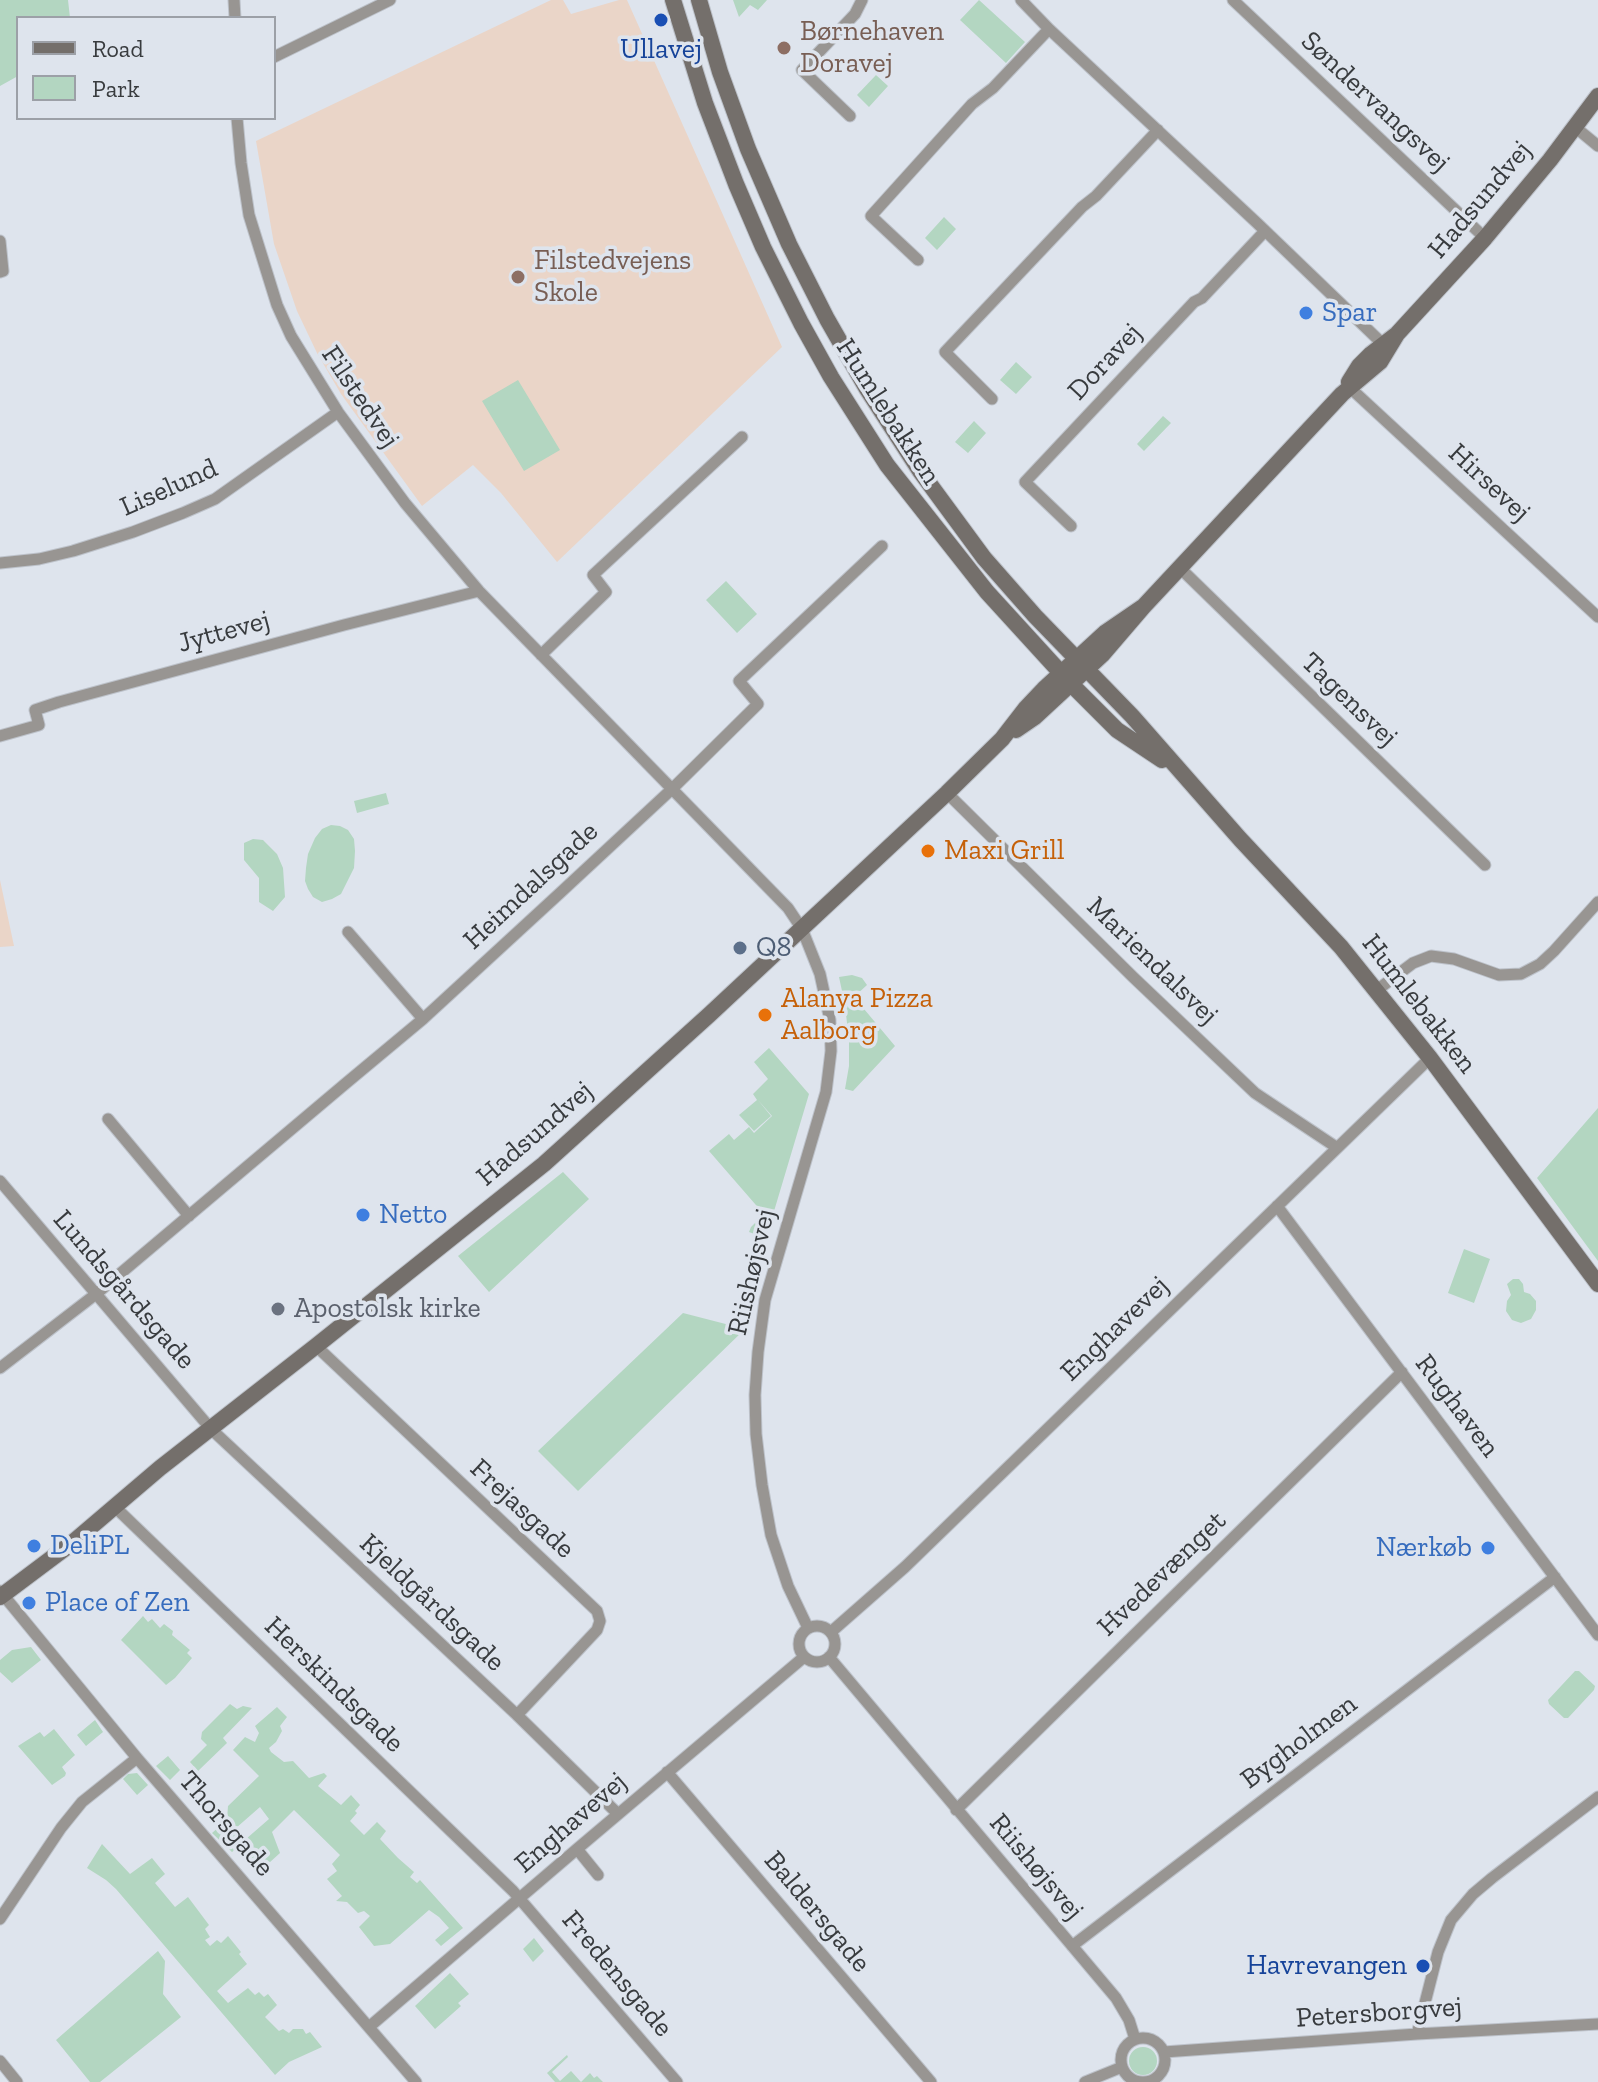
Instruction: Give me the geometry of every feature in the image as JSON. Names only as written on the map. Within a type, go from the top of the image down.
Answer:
[{"type":"street","points":[[276,56],[390,0]]},
{"type":"street","name":"Humlebakken","points":[[673,0],[705,103],[763,247],[831,377],[887,465],[987,592],[1066,678],[1117,730],[1180,772]]},
{"type":"street","name":"Humlebakken","points":[[699,0],[720,72],[748,149],[789,244],[840,343],[920,471],[984,558],[1035,616],[1132,716],[1377,990],[1598,1284]]},
{"type":"street","points":[[850,116],[802,70],[855,14],[862,0]]},
{"type":"street","points":[[1021,0],[1265,231],[1389,342]]},
{"type":"street","name":"Søndervangsvej","points":[[1233,0],[1485,238]]},
{"type":"street","points":[[918,260],[871,216],[972,104],[993,88],[1049,29]]},
{"type":"street","name":"Hadsundvej","points":[[4,1597],[160,1468],[544,1164],[947,793],[1002,739],[1026,708],[1081,665],[1106,632],[1144,606],[1180,568],[1346,389],[1359,366],[1389,342],[1485,238],[1598,96]]},
{"type":"street","name":"Filstedvej","points":[[237,120],[249,215],[277,305],[291,336],[338,412],[405,503],[479,591],[788,908],[802,929]]},
{"type":"street","points":[[1575,127],[1598,146]]},
{"type":"street","points":[[992,399],[945,352],[1158,130]]},
{"type":"street","name":"Doravej","points":[[1071,526],[1025,482],[1265,231]]},
{"type":"street","points":[[0,241],[3,271],[0,272]]},
{"type":"street","name":"Hirsevej","points":[[1346,389],[1598,617]]},
{"type":"street","name":"Liselund","points":[[0,563],[73,551],[133,532],[215,499],[338,412]]},
{"type":"street","points":[[541,655],[606,592],[593,575],[742,437]]},
{"type":"street","name":"Heimdalsgade","points":[[0,1368],[96,1294],[423,1019],[672,789],[758,704],[739,681],[882,546]]},
{"type":"street","name":"Tagensvej","points":[[1180,568],[1485,865]]},
{"type":"street","name":"Jyttevej","points":[[0,736],[39,725],[35,710],[59,702],[479,591]]},
{"type":"street","name":"Mariendalsvej","points":[[947,793],[1255,1093],[1336,1147]]},
{"type":"street","points":[[1377,990],[1413,963],[1431,956],[1454,959],[1499,975],[1521,974],[1531,970],[1554,951],[1598,902]]},
{"type":"street","name":"Riishøjsvej","points":[[802,929],[820,974],[830,1020],[831,1051],[826,1092],[765,1300],[755,1395],[756,1434],[771,1535],[788,1586],[808,1628]]},
{"type":"street","points":[[348,932],[423,1019]]},
{"type":"street","name":"Enghavevej","points":[[831,1632],[905,1567],[1430,1058]]},
{"type":"street","points":[[108,1119],[189,1216]]},
{"type":"street","name":"Lundsgårdsgade","points":[[0,1181],[211,1429]]},
{"type":"street","name":"Rughaven","points":[[1277,1206],[1598,1635]]},
{"type":"street","name":"Frejasgade","points":[[316,1346],[597,1611],[600,1621],[597,1630],[517,1715]]},
{"type":"street","name":"Hvedevænget","points":[[956,1810],[1402,1372]]},
{"type":"street","name":"Kjeldgårdsgade","points":[[211,1429],[517,1715],[618,1814]]},
{"type":"street","name":"Herskindsgade","points":[[115,1507],[520,1898]]},
{"type":"street","name":"Bygholmen","points":[[1072,1946],[1555,1577]]},
{"type":"street","name":"Thorsgade","points":[[4,1597],[137,1758],[416,2082]]},
{"type":"street","points":[[816,1626],[831,1632],[835,1642],[829,1657],[817,1662],[804,1657],[799,1643],[803,1632],[816,1626]]},
{"type":"street","name":"Enghavevej","points":[[369,2027],[804,1657]]},
{"type":"street","name":"Riishøjsvej","points":[[829,1657],[1116,1998],[1129,2020],[1135,2039]]},
{"type":"street","points":[[0,1919],[82,1802],[137,1758]]},
{"type":"street","name":"Baldersgade","points":[[667,1772],[931,2082]]},
{"type":"street","points":[[1417,2034],[1438,1952],[1451,1920],[1473,1894],[1492,1878],[1598,1797]]},
{"type":"street","points":[[577,1849],[598,1875]]},
{"type":"street","name":"Fredensgade","points":[[520,1898],[677,2082]]},
{"type":"street","name":"Petersborgvej","points":[[1164,2052],[1598,2024]]},
{"type":"street","points":[[1149,2038],[1164,2052],[1164,2067],[1148,2082],[1130,2077],[1122,2067],[1122,2054],[1135,2039],[1149,2038]]},
{"type":"street","points":[[0,2061],[17,2082]]},
{"type":"street","points":[[1085,2082],[1122,2067]]},
{"type":"shaded area","name":"Filstedvejens Skole","points":[[551,0],[563,0],[571,14],[627,0],[782,347],[557,562],[501,493],[473,465],[422,506],[341,394],[297,311],[274,244],[256,141]]},
{"type":"shaded area","points":[[0,880],[14,946],[0,947]]},
{"type":"green space","points":[[0,0],[68,0],[70,16],[16,16],[16,77],[0,86]]},
{"type":"green space","points":[[733,0],[767,0],[758,10],[750,5],[739,17]]},
{"type":"green space","points":[[979,0],[1025,42],[1006,63],[960,20]]},
{"type":"green space","points":[[876,75],[888,86],[869,107],[857,95]]},
{"type":"green space","points":[[944,217],[956,229],[937,250],[925,238]]},
{"type":"green space","points":[[1016,362],[1032,377],[1016,394],[1000,380]]},
{"type":"green space","points":[[518,380],[560,450],[524,471],[482,401]]},
{"type":"green space","points":[[1163,416],[1171,423],[1144,451],[1137,444]]},
{"type":"green space","points":[[974,421],[986,433],[968,453],[955,442]]},
{"type":"green space","points":[[726,581],[757,614],[737,633],[706,600]]},
{"type":"green space","points":[[386,793],[389,804],[357,813],[354,801]]},
{"type":"green space","points":[[331,825],[348,830],[354,839],[354,868],[341,894],[322,902],[313,897],[308,889],[306,868],[315,838],[322,829]]},
{"type":"green space","points":[[253,839],[263,840],[277,854],[283,868],[285,897],[273,911],[259,902],[259,878],[244,860],[244,843]]},
{"type":"green space","points":[[852,975],[862,978],[867,985],[854,997],[895,1046],[853,1091],[845,1089],[849,1041],[839,977]]},
{"type":"green space","points":[[769,1048],[809,1094],[766,1238],[749,1232],[762,1212],[709,1151],[729,1134],[734,1140],[749,1127],[754,1133],[772,1116],[758,1100],[771,1116],[754,1131],[739,1115],[757,1100],[753,1094],[768,1079],[754,1062]]},
{"type":"green space","points":[[1598,1108],[1598,1261],[1537,1178]]},
{"type":"green space","points":[[563,1172],[589,1199],[489,1292],[458,1256]]},
{"type":"green space","points":[[1464,1249],[1490,1259],[1474,1303],[1448,1293]]},
{"type":"green space","points":[[1519,1279],[1524,1292],[1536,1301],[1536,1310],[1531,1319],[1521,1323],[1512,1320],[1506,1311],[1511,1295],[1507,1284]]},
{"type":"green space","points":[[683,1313],[745,1329],[578,1491],[538,1451]]},
{"type":"green space","points":[[143,1616],[148,1622],[152,1619],[160,1628],[164,1624],[190,1650],[187,1653],[192,1658],[166,1685],[121,1640]]},
{"type":"green space","points":[[31,1647],[41,1660],[12,1683],[0,1672],[0,1660],[12,1650]]},
{"type":"green space","points":[[1575,1671],[1595,1686],[1568,1718],[1564,1718],[1548,1700]]},
{"type":"green space","points":[[230,1704],[237,1709],[243,1706],[252,1708],[223,1738],[227,1743],[198,1771],[190,1762],[207,1745],[201,1739],[202,1732]]},
{"type":"green space","points":[[277,1707],[287,1717],[280,1726],[282,1731],[276,1742],[269,1748],[271,1752],[284,1762],[293,1761],[309,1778],[324,1773],[327,1776],[318,1786],[341,1805],[351,1795],[360,1805],[350,1821],[364,1835],[377,1822],[386,1831],[380,1839],[414,1872],[410,1877],[417,1883],[420,1880],[463,1928],[441,1946],[435,1940],[449,1928],[429,1910],[390,1944],[374,1946],[359,1927],[370,1916],[364,1911],[358,1913],[347,1902],[336,1901],[342,1896],[327,1879],[337,1871],[332,1864],[340,1855],[294,1810],[272,1832],[280,1853],[258,1873],[241,1853],[248,1846],[246,1840],[232,1852],[212,1833],[227,1820],[228,1806],[259,1776],[233,1750],[245,1737],[255,1742],[259,1733],[255,1726]],"holes":[[[260,1807],[269,1819],[246,1839],[236,1828]]]},
{"type":"green space","points":[[95,1720],[103,1732],[86,1746],[77,1735]]},
{"type":"green space","points":[[54,1729],[75,1755],[62,1767],[65,1776],[52,1785],[18,1746],[40,1732],[44,1737]]},
{"type":"green space","points":[[168,1756],[180,1770],[170,1780],[156,1766]]},
{"type":"green space","points":[[137,1773],[148,1785],[137,1795],[123,1779],[128,1774]]},
{"type":"green space","points":[[102,1844],[130,1874],[152,1858],[165,1874],[155,1883],[175,1907],[188,1897],[209,1925],[205,1929],[210,1937],[205,1940],[210,1946],[217,1940],[221,1943],[228,1936],[241,1952],[239,1954],[247,1964],[217,1991],[228,2003],[248,1988],[255,1995],[259,1992],[264,1997],[268,1994],[277,2005],[265,2017],[279,2031],[283,2029],[289,2033],[293,2029],[303,2029],[306,2034],[310,2032],[322,2047],[289,2062],[275,2075],[116,1889],[87,1868]]},
{"type":"green space","points":[[534,1938],[544,1951],[533,1962],[523,1949]]},
{"type":"green space","points":[[158,1951],[165,1961],[163,1994],[181,2017],[100,2082],[90,2082],[56,2040]]},
{"type":"green space","points":[[450,1973],[469,1994],[458,2003],[461,2006],[435,2029],[415,2006]]},
{"type":"green space","points":[[1143,2047],[1153,2051],[1157,2061],[1153,2071],[1143,2075],[1133,2071],[1129,2061],[1133,2051]]},
{"type":"green space","points":[[567,2055],[552,2072],[560,2081],[571,2071],[581,2082],[555,2082],[547,2073]]},
{"type":"green space","points":[[590,2073],[603,2082],[581,2082]]},
{"type":"place","name":"Ullavej","points":[[661,20]]},
{"type":"place","name":"Børnehaven Doravej","points":[[784,48]]},
{"type":"place","name":"Filstedvejens Skole","points":[[518,277]]},
{"type":"place","name":"Spar","points":[[1306,313]]},
{"type":"place","name":"Maxi Grill","points":[[928,851]]},
{"type":"place","name":"Q8","points":[[740,948]]},
{"type":"place","name":"Alanya Pizza Aalborg","points":[[765,1015]]},
{"type":"place","name":"Netto","points":[[363,1215]]},
{"type":"place","name":"Apostolsk kirke","points":[[278,1309]]},
{"type":"place","name":"DeliPL","points":[[34,1546]]},
{"type":"place","name":"Nærkøb","points":[[1488,1548]]},
{"type":"place","name":"Place of Zen","points":[[29,1603]]},
{"type":"place","name":"Havrevangen","points":[[1423,1966]]}]
